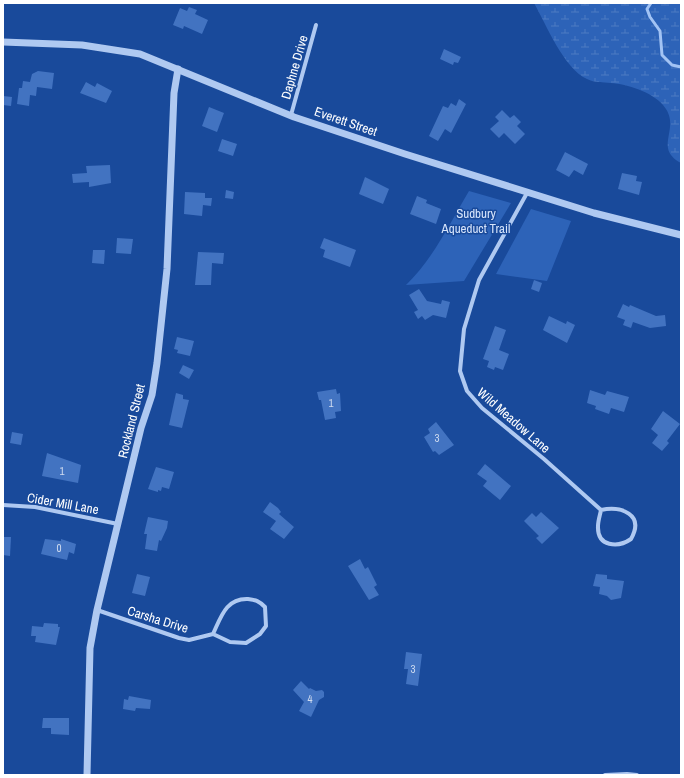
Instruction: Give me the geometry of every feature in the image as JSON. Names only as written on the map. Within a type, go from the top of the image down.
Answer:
[{"type":"street","name":"Daphne Drive","points":[[291,115],[316,25]]},
{"type":"street","name":"Everett Street","points":[[3,42],[82,45],[140,54],[291,115],[458,172],[594,213],[681,235]]},
{"type":"street","name":"Rockland Street","points":[[87,775],[89,663],[97,610],[141,428],[152,395],[157,363],[167,269],[174,94],[178,69]]},
{"type":"street","name":"Wild Meadow Lane","points":[[527,193],[479,280],[464,329],[460,371],[467,391],[482,408],[544,459],[601,510]]},
{"type":"street","name":"Cider Mill Lane","points":[[3,505],[35,507],[118,524]]},
{"type":"street","points":[[620,509],[630,514],[634,520],[635,526],[631,539],[619,545],[608,543],[602,539],[598,526],[601,510],[620,509]]},
{"type":"street","points":[[243,599],[257,600],[265,607],[266,626],[260,634],[246,643],[230,642],[213,634],[224,611],[231,602],[243,599]]},
{"type":"street","name":"Carsha Drive","points":[[97,610],[179,638],[189,640],[213,634]]},
{"type":"street","points":[[605,775],[637,775]]},
{"type":"green space","points":[[534,3],[681,3],[681,163],[673,157],[669,150],[668,144],[670,122],[668,113],[663,105],[652,96],[632,87],[593,81],[579,74],[563,56],[556,45]]},
{"type":"green space","name":"Sudbury Aqueduct Trail","points":[[469,191],[511,203],[464,281],[406,285],[425,264]]},
{"type":"green space","name":"Sudbury Aqueduct Trail","points":[[531,209],[571,221],[547,281],[496,274]]},
{"type":"building","points":[[189,7],[197,10],[195,14],[208,20],[202,34],[184,26],[183,29],[173,25],[180,8],[187,11]]},
{"type":"building","points":[[444,49],[461,57],[458,63],[454,62],[453,65],[440,59]]},
{"type":"building","points":[[38,71],[54,73],[52,89],[37,87],[36,96],[30,95],[29,106],[17,104],[19,88],[22,88],[23,81],[30,82],[32,74]]},
{"type":"building","points":[[86,82],[95,87],[97,83],[112,91],[106,103],[80,93]]},
{"type":"building","points":[[3,96],[12,97],[11,106],[3,105]]},
{"type":"building","points":[[459,99],[466,104],[451,133],[445,129],[438,141],[429,136],[443,106],[448,108],[451,103],[456,106]]},
{"type":"building","points":[[209,107],[224,113],[217,132],[202,126]]},
{"type":"building","points":[[502,110],[510,118],[514,115],[521,122],[517,126],[525,134],[515,144],[504,133],[499,138],[490,129],[499,121],[495,117]]},
{"type":"building","points":[[222,139],[237,144],[233,156],[218,151]]},
{"type":"building","points":[[565,152],[588,164],[583,175],[574,170],[569,177],[556,170]]},
{"type":"building","points":[[110,165],[111,183],[89,187],[89,182],[73,183],[72,174],[87,173],[86,166]]},
{"type":"building","points":[[622,173],[637,176],[636,181],[642,182],[639,195],[618,189]]},
{"type":"building","points":[[365,177],[389,189],[383,204],[359,194]]},
{"type":"building","points":[[226,190],[234,192],[233,199],[225,198]]},
{"type":"building","points":[[185,192],[205,193],[205,198],[212,198],[211,206],[203,205],[202,216],[184,214]]},
{"type":"building","points":[[417,196],[427,200],[426,203],[441,209],[436,224],[410,214]]},
{"type":"building","points":[[117,238],[133,239],[131,254],[116,253]]},
{"type":"building","points":[[324,238],[356,250],[350,267],[323,257],[325,250],[320,248]]},
{"type":"building","points":[[93,250],[105,250],[104,264],[92,263]]},
{"type":"building","points":[[198,252],[224,253],[223,264],[212,263],[211,285],[195,285]]},
{"type":"building","points":[[534,280],[542,283],[539,292],[531,289]]},
{"type":"building","points":[[419,289],[427,301],[441,304],[442,300],[450,302],[446,318],[433,315],[425,320],[422,316],[418,319],[414,312],[418,310],[409,295]]},
{"type":"building","points":[[623,304],[629,307],[630,305],[656,316],[665,315],[666,326],[650,328],[633,322],[631,328],[623,325],[625,320],[617,317]]},
{"type":"building","points":[[549,316],[566,324],[567,321],[575,325],[567,343],[543,330]]},
{"type":"building","points":[[495,326],[506,330],[499,350],[509,354],[503,370],[495,367],[494,370],[487,367],[489,361],[483,359]]},
{"type":"building","points":[[177,337],[194,341],[190,356],[177,353],[178,350],[174,349]]},
{"type":"building","points":[[183,365],[194,370],[189,379],[179,373]]},
{"type":"building","points":[[336,389],[337,394],[340,393],[341,411],[335,412],[336,418],[325,420],[321,400],[319,400],[317,392]]},
{"type":"building","points":[[590,390],[605,395],[607,391],[629,397],[624,412],[611,408],[609,414],[595,409],[596,406],[587,403]]},
{"type":"building","points":[[176,393],[183,395],[183,399],[189,400],[182,428],[169,425]]},
{"type":"building","points":[[663,411],[680,424],[667,441],[669,443],[662,451],[652,443],[658,435],[651,429]]},
{"type":"building","points":[[436,422],[454,445],[439,455],[435,451],[433,452],[424,437],[430,433],[428,429]]},
{"type":"building","points":[[12,432],[23,434],[21,445],[10,443]]},
{"type":"building","points":[[47,453],[81,465],[78,483],[42,476]]},
{"type":"building","points":[[485,464],[511,486],[500,500],[483,486],[487,481],[477,474]]},
{"type":"building","points":[[156,467],[174,472],[169,489],[162,487],[161,491],[158,490],[158,492],[148,489]]},
{"type":"building","points":[[270,502],[281,512],[279,514],[294,527],[284,539],[270,529],[276,521],[263,512]]},
{"type":"building","points":[[541,512],[559,528],[542,544],[536,538],[539,536],[524,521],[532,513],[536,517]]},
{"type":"building","points":[[148,517],[168,521],[167,528],[161,541],[159,540],[157,551],[145,549],[147,534],[144,534]]},
{"type":"building","points":[[3,537],[11,537],[10,556],[3,555]]},
{"type":"building","points":[[45,539],[61,541],[61,539],[76,544],[74,554],[69,552],[67,560],[41,554]]},
{"type":"building","points":[[360,559],[365,569],[368,567],[377,585],[374,587],[379,595],[369,600],[348,566]]},
{"type":"building","points":[[137,574],[150,577],[145,596],[132,593]]},
{"type":"building","points":[[596,574],[607,575],[607,579],[624,581],[621,598],[611,600],[607,596],[599,594],[600,587],[593,586]]},
{"type":"building","points":[[44,623],[58,624],[58,627],[60,627],[56,645],[35,642],[36,636],[31,636],[32,626],[43,627]]},
{"type":"building","points":[[406,652],[422,654],[418,686],[406,684],[408,669],[404,669]]},
{"type":"building","points":[[301,681],[309,689],[310,688],[316,691],[322,690],[324,692],[324,697],[319,700],[311,717],[299,711],[304,702],[293,690]]},
{"type":"building","points":[[129,696],[151,700],[150,709],[136,708],[135,711],[123,709],[124,699],[128,700]]},
{"type":"building","points":[[43,718],[69,718],[69,735],[51,734],[51,728],[42,728]]},
{"type":"waterway","points":[[651,3],[647,9],[650,17],[660,31],[662,55],[672,65],[681,67]]}]
